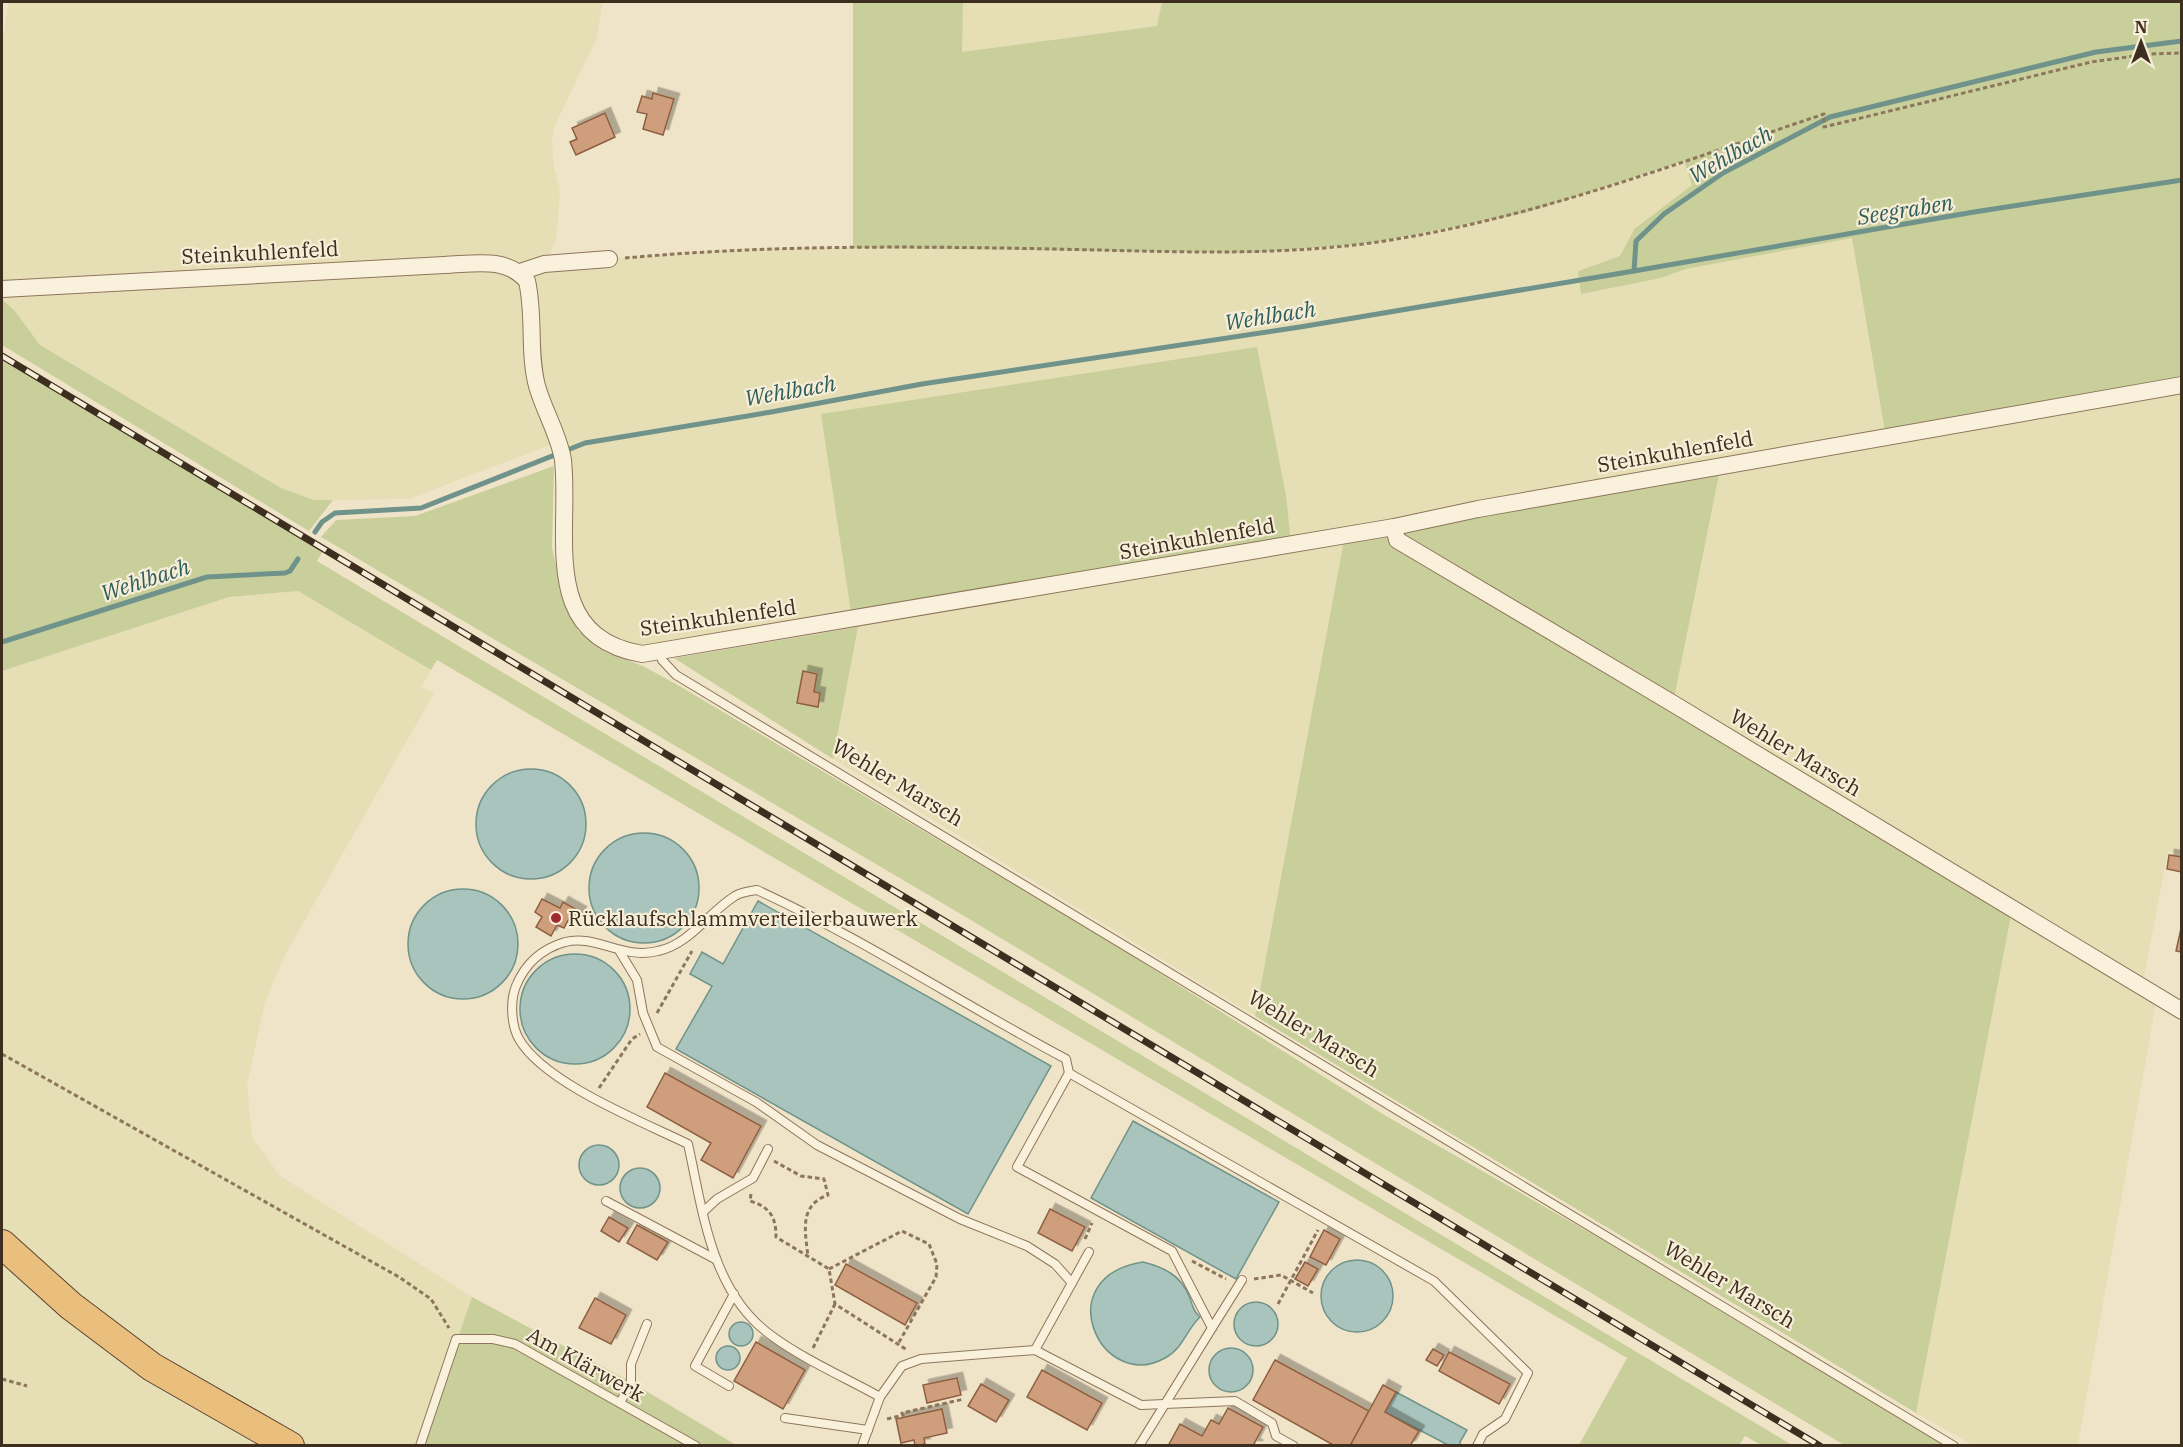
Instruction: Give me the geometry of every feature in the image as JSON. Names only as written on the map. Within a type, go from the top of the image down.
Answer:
[{"type":"highway","points":[[2,1244],[31,1273],[152,1367],[290,1446]]},
{"type":"street","points":[[520,272],[544,264],[609,259]]},
{"type":"street","name":"Steinkuhlenfeld","points":[[2,289],[492,263],[510,266],[520,272],[527,281],[530,294],[537,387],[558,442],[562,460],[562,546],[566,573],[580,616],[590,631],[606,644],[642,654],[1394,527],[1478,508],[2181,385]]},
{"type":"street","name":"Wehler Marsch","points":[[1394,527],[1397,540],[1682,709],[2181,1011]]},
{"type":"lane","name":"Wehler Marsch","points":[[660,652],[662,660],[676,675],[1954,1446]]},
{"type":"lane","points":[[880,1396],[772,1336],[743,1310],[715,1259],[688,1144],[588,1095],[540,1063],[519,1039],[512,1016],[513,993],[523,971],[538,954],[565,942],[590,941],[620,952],[659,951],[682,940],[736,894],[757,890],[931,981],[1004,1026],[1066,1059],[1069,1074],[1017,1167],[1172,1251],[1212,1328]]},
{"type":"lane","points":[[620,952],[637,980],[644,1013],[657,1047],[756,1102],[817,1145],[960,1219],[1027,1246],[1055,1264],[1072,1283]]},
{"type":"lane","points":[[1069,1074],[1434,1281],[1528,1373],[1505,1419],[1483,1434],[1477,1446]]},
{"type":"lane","points":[[703,1212],[717,1198],[753,1178],[766,1153]]},
{"type":"lane","points":[[606,1201],[715,1259]]},
{"type":"lane","points":[[1035,1350],[1089,1252]]},
{"type":"lane","points":[[1139,1446],[1161,1406],[1240,1283]]},
{"type":"lane","points":[[729,1386],[694,1366],[734,1294]]},
{"type":"lane","points":[[620,1403],[630,1383],[631,1364],[647,1324]]},
{"type":"lane","points":[[420,1446],[456,1339]]},
{"type":"lane","name":"Am Klärwerk","points":[[456,1339],[493,1339],[515,1344],[696,1446]]},
{"type":"lane","points":[[862,1446],[880,1396],[902,1366],[921,1359],[1035,1350],[1141,1405],[1161,1406],[1235,1401],[1272,1423],[1276,1436],[1294,1446]]},
{"type":"lane","points":[[785,1418],[869,1427]]},
{"type":"path","points":[[609,259],[749,248],[898,246],[1252,253],[1371,243],[1526,213],[1824,114],[1824,127],[2091,62],[2149,54],[2181,53]]},
{"type":"path","points":[[2,1054],[399,1277],[431,1299],[456,1339]]},
{"type":"path","points":[[766,1153],[801,1176],[824,1179],[828,1195],[813,1203],[806,1214],[808,1256]]},
{"type":"path","points":[[753,1178],[750,1201],[764,1205],[772,1214],[776,1237],[829,1269],[835,1304],[808,1357]]},
{"type":"path","points":[[1089,1252],[1083,1244],[1098,1211]]},
{"type":"path","points":[[1278,1304],[1324,1218]]},
{"type":"path","points":[[829,1269],[902,1231],[929,1244],[938,1264],[936,1277],[898,1344]]},
{"type":"path","points":[[1172,1251],[1240,1283],[1281,1275],[1313,1293]]},
{"type":"path","points":[[835,1304],[921,1359]]},
{"type":"path","points":[[2,1379],[27,1386]]},
{"type":"path","points":[[869,1427],[903,1415],[902,1413],[964,1399]]},
{"type":"shaded area","points":[[9,2],[603,2],[596,40],[555,125],[552,140],[554,167],[560,189],[558,221],[556,240],[545,264],[749,248],[898,247],[1252,253],[1371,243],[1526,213],[1684,161],[1692,185],[1634,228],[1620,256],[1578,271],[1661,278],[1686,269],[1852,238],[1886,438],[2181,385],[2181,853],[2168,851],[2143,983],[2157,997],[2078,1445],[1973,1445],[1916,1413],[2012,910],[1672,703],[1721,466],[1345,535],[1255,1016],[833,759],[858,627],[852,619],[660,652],[606,644],[573,600],[558,442],[409,499],[314,500],[281,488],[40,345],[2,296],[2,42]]},
{"type":"shaded area","points":[[963,2],[1162,2],[1158,26],[961,52]]},
{"type":"shaded area","points":[[298,591],[431,670],[421,687],[434,693],[285,955],[265,1002],[247,1085],[252,1137],[280,1176],[472,1297],[420,1445],[2,1445],[2,671],[229,597]]},
{"type":"green space","points":[[853,2],[963,2],[962,52],[1157,26],[1162,2],[2181,2],[2181,385],[1886,438],[1852,238],[1686,269],[1661,278],[1581,294],[1578,271],[1620,256],[1634,229],[1692,185],[1684,161],[1526,213],[1371,243],[1252,253],[853,248]]},
{"type":"green space","points":[[2,299],[14,310],[40,345],[281,488],[314,500],[333,500],[309,531],[2,345]]},
{"type":"green space","points":[[1257,347],[1286,495],[1291,545],[852,619],[821,414]]},
{"type":"green space","points":[[2,356],[324,549],[317,561],[1792,1445],[1761,1445],[1745,1436],[1739,1445],[1579,1445],[1627,1358],[437,660],[431,670],[298,591],[229,597],[2,671]]},
{"type":"green space","points":[[1721,465],[1673,703],[2012,910],[1916,1413],[1255,1016],[1345,535]]},
{"type":"green space","points":[[554,466],[552,548],[566,608],[578,631],[605,652],[643,666],[676,684],[1112,943],[1386,1116],[1594,1235],[1944,1445],[1844,1445],[959,913],[321,537],[336,520],[415,516]]},
{"type":"green space","points":[[858,627],[833,759],[674,658]]},
{"type":"green space","points":[[472,1297],[631,1382],[736,1445],[420,1446]]},
{"type":"water","points":[[531,769],[552,773],[570,785],[582,803],[586,824],[582,845],[570,863],[552,875],[531,879],[510,875],[492,863],[480,845],[476,824],[480,803],[492,785],[510,773]]},
{"type":"water","points":[[644,833],[665,837],[683,849],[695,867],[699,888],[695,909],[683,927],[665,939],[644,943],[623,939],[605,927],[593,909],[589,888],[593,867],[605,849],[623,837]]},
{"type":"water","points":[[463,889],[484,893],[502,905],[514,923],[518,944],[514,965],[502,983],[484,995],[463,999],[442,995],[424,983],[412,965],[408,944],[412,923],[424,905],[442,893]]},
{"type":"water","points":[[758,901],[1051,1066],[968,1214],[676,1049],[712,986],[690,974],[702,952],[723,964]]},
{"type":"water","points":[[575,954],[596,958],[614,970],[626,988],[630,1009],[626,1030],[614,1048],[596,1060],[575,1064],[554,1060],[536,1048],[524,1030],[520,1009],[524,988],[536,970],[554,958]]},
{"type":"water","points":[[1133,1121],[1279,1202],[1236,1279],[1091,1198]]},
{"type":"water","points":[[599,1145],[613,1151],[619,1165],[613,1179],[599,1185],[585,1179],[579,1165],[585,1151]]},
{"type":"water","points":[[640,1168],[654,1174],[660,1188],[654,1202],[640,1208],[626,1202],[620,1188],[626,1174]]},
{"type":"water","points":[[1357,1260],[1377,1266],[1387,1276],[1393,1296],[1387,1316],[1377,1326],[1357,1332],[1337,1326],[1327,1316],[1321,1296],[1327,1276],[1337,1266]]},
{"type":"water","points":[[1143,1262],[1158,1266],[1176,1277],[1186,1289],[1194,1310],[1200,1317],[1176,1350],[1165,1358],[1142,1365],[1121,1360],[1105,1347],[1094,1329],[1091,1308],[1097,1288],[1114,1272]]},
{"type":"water","points":[[1256,1302],[1271,1309],[1278,1324],[1271,1339],[1256,1346],[1241,1339],[1234,1324],[1241,1309]]},
{"type":"water","points":[[741,1322],[750,1325],[753,1334],[750,1343],[741,1346],[732,1343],[729,1334],[732,1325]]},
{"type":"water","points":[[728,1346],[737,1349],[740,1358],[737,1367],[728,1370],[719,1367],[716,1358],[719,1349]]},
{"type":"water","points":[[1231,1348],[1246,1355],[1253,1370],[1246,1385],[1231,1392],[1216,1385],[1209,1370],[1216,1355]]},
{"type":"water","points":[[1396,1392],[1467,1430],[1460,1445],[1448,1445],[1385,1412]]},
{"type":"building","points":[[653,93],[674,99],[663,135],[643,129],[647,114],[637,112],[642,96],[652,99]]},
{"type":"building","points":[[605,113],[615,137],[576,155],[570,142],[577,139],[572,128]]},
{"type":"building","points":[[803,671],[817,674],[814,692],[820,693],[818,707],[797,703]]},
{"type":"building","points":[[2169,855],[2182,857],[2182,872],[2167,869]]},
{"type":"building","name":"Rücklaufschlammverteilerbauwerk","points":[[542,899],[560,908],[563,902],[581,912],[577,919],[571,915],[564,928],[557,925],[551,936],[536,927],[542,917],[535,912]]},
{"type":"building","points":[[2182,924],[2182,952],[2176,951]]},
{"type":"building","points":[[665,1073],[761,1126],[733,1178],[701,1160],[711,1143],[647,1107]]},
{"type":"building","points":[[1050,1209],[1085,1227],[1072,1251],[1038,1233]]},
{"type":"building","points":[[609,1217],[628,1228],[619,1242],[601,1231]]},
{"type":"building","points":[[637,1225],[668,1242],[657,1260],[627,1243]]},
{"type":"building","points":[[1324,1230],[1340,1239],[1326,1265],[1310,1257]]},
{"type":"building","points":[[1305,1262],[1318,1269],[1308,1286],[1295,1279]]},
{"type":"building","points":[[846,1264],[917,1303],[905,1325],[835,1285]]},
{"type":"building","points":[[595,1298],[626,1315],[611,1344],[579,1328]]},
{"type":"building","points":[[756,1342],[805,1370],[783,1409],[734,1381]]},
{"type":"building","points":[[1433,1349],[1444,1355],[1437,1366],[1426,1360]]},
{"type":"building","points":[[1449,1352],[1510,1384],[1499,1404],[1439,1371]]},
{"type":"building","points":[[1275,1360],[1369,1411],[1350,1446],[1335,1446],[1253,1400]]},
{"type":"building","points":[[1042,1370],[1102,1403],[1087,1430],[1027,1397]]},
{"type":"building","points":[[957,1378],[961,1395],[927,1403],[923,1385]]},
{"type":"building","points":[[981,1384],[1009,1400],[996,1422],[968,1406]]},
{"type":"building","points":[[1383,1385],[1396,1392],[1385,1412],[1419,1431],[1410,1446],[1350,1446]]},
{"type":"building","points":[[1228,1408],[1263,1427],[1254,1444],[1258,1446],[1168,1446],[1180,1424],[1202,1436],[1211,1420],[1219,1424]]},
{"type":"building","points":[[942,1409],[947,1433],[924,1438],[925,1444],[915,1446],[914,1440],[901,1443],[896,1419]]},
{"type":"waterway","name":"Wehlbach","points":[[315,532],[322,522],[335,513],[421,508],[585,443],[922,384],[1300,327],[1634,271],[1636,241],[1664,214],[1723,173],[1830,117],[2096,52],[2182,41]]},
{"type":"waterway","name":"Seegraben","points":[[1634,271],[1974,212],[2182,180]]},
{"type":"waterway","name":"Wehlbach","points":[[2,642],[207,577],[285,573],[290,571],[298,559]]},
{"type":"railway","points":[[2,356],[1820,1446]]},
{"type":"place","name":"Rücklaufschlammverteilerbauwerk","points":[[556,918]]}]
